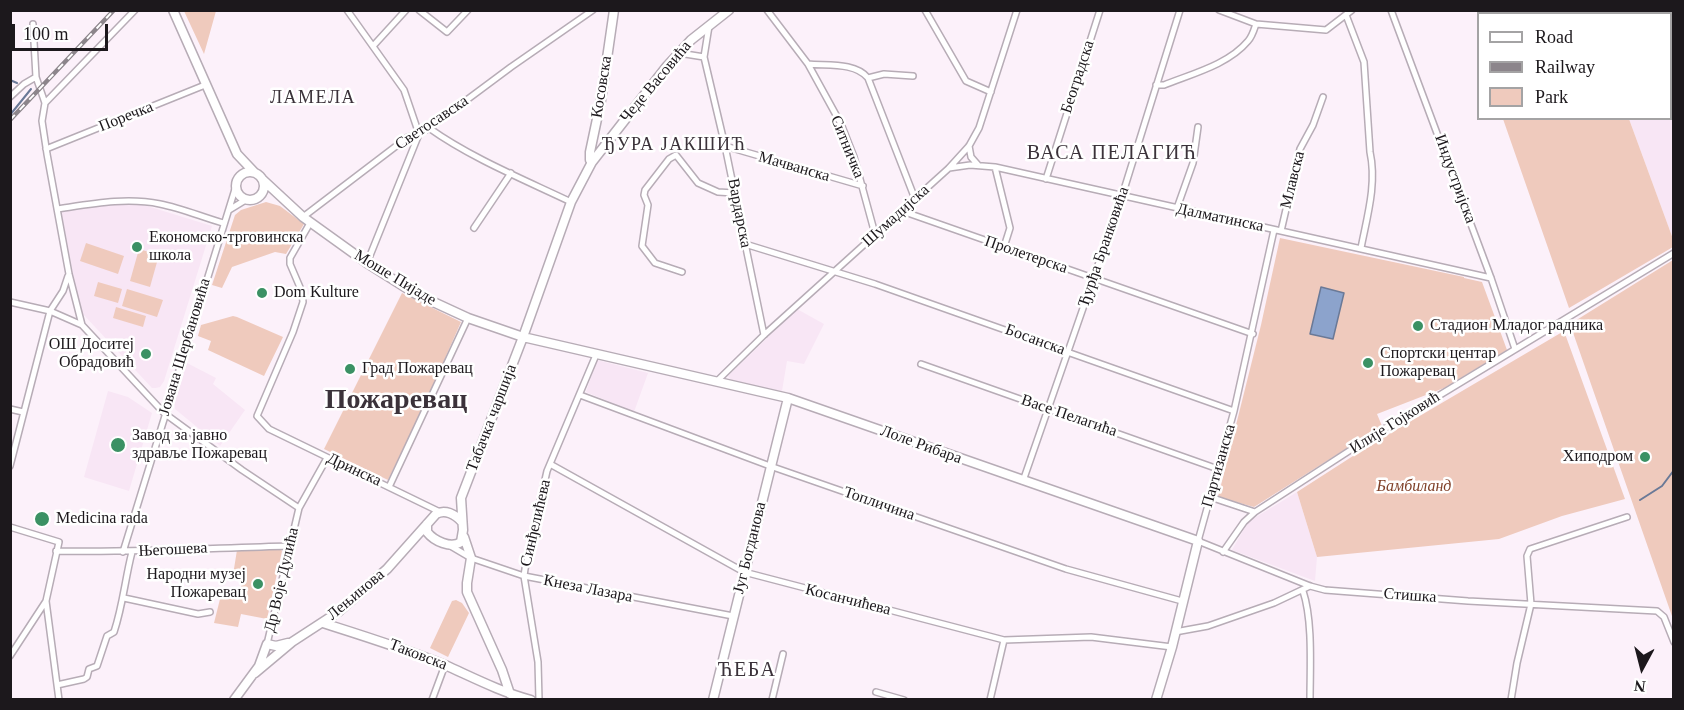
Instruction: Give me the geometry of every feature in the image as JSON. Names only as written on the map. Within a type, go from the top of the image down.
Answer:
[{"type":"street","points":[[45,103],[135,10]]},
{"type":"street","name":"Моше Пијаде","points":[[173,10],[237,154],[280,197],[306,220],[416,294],[468,318],[523,337]]},
{"type":"street","points":[[347,10],[404,90],[419,134],[367,263]]},
{"type":"street","points":[[374,45],[406,10]]},
{"type":"street","points":[[419,10],[447,32],[468,10]]},
{"type":"street","name":"Светосавска","points":[[306,220],[408,137],[429,128],[593,10]]},
{"type":"street","name":"Чеде Васовића","points":[[592,162],[679,53],[729,10]]},
{"type":"street","name":"Ситничка","points":[[768,10],[807,64],[841,124],[863,186],[874,234]]},
{"type":"street","points":[[925,10],[966,81],[991,92]]},
{"type":"street","name":"Шумадијска","points":[[716,382],[764,335],[949,168],[969,146],[979,128],[1017,10]]},
{"type":"street","name":"Београдска","points":[[1046,179],[1100,10]]},
{"type":"street","name":"Ђурђа Бранковића","points":[[1023,481],[1122,196],[1180,10]]},
{"type":"street","points":[[1219,10],[1256,24],[1326,30],[1352,10]]},
{"type":"street","name":"Индустријска","points":[[1391,10],[1515,348]]},
{"type":"street","name":"Косовска","points":[[592,162],[590,152],[613,11]]},
{"type":"street","points":[[1346,15],[1364,62],[1373,166],[1371,195],[1361,248]]},
{"type":"street","points":[[33,24],[36,77],[45,103],[42,121],[46,149],[69,274],[82,325]]},
{"type":"street","points":[[1156,85],[1164,85],[1223,60],[1249,40],[1256,24]]},
{"type":"street","name":"Вардарска","points":[[709,25],[704,57],[764,335]]},
{"type":"street","points":[[679,53],[704,57]]},
{"type":"street","points":[[807,64],[856,68],[868,78],[915,199]]},
{"type":"street","points":[[868,78],[884,74],[913,76]]},
{"type":"street","points":[[10,97],[16,90],[36,77]]},
{"type":"street","name":"Поречка","points":[[46,149],[205,84]]},
{"type":"street","points":[[10,86],[16,90]]},
{"type":"street","name":"Млавска","points":[[1281,231],[1300,148],[1323,97]]},
{"type":"street","points":[[429,128],[441,137],[572,202]]},
{"type":"street","points":[[1176,208],[1193,163],[1198,128]]},
{"type":"street","points":[[594,132],[609,139]]},
{"type":"street","name":"Мачванска","points":[[725,146],[863,186]]},
{"type":"street","points":[[969,146],[971,157],[978,165]]},
{"type":"street","name":"Моше Пијаде","points":[[237,154],[237,182]]},
{"type":"street","points":[[681,272],[655,263],[642,246],[648,205],[644,195],[645,189],[669,159],[676,155],[698,183],[718,192],[734,194]]},
{"type":"street","name":"Табачка чаршија","points":[[462,522],[462,498],[572,202],[592,162]]},
{"type":"street","name":"Далматинска","points":[[949,168],[978,165],[995,167],[1491,278]]},
{"type":"street","points":[[995,167],[1010,228],[1004,247]]},
{"type":"street","points":[[247,199],[239,194],[237,182],[243,173],[254,172]]},
{"type":"street","points":[[474,228],[511,173]]},
{"type":"street","points":[[259,196],[263,188],[262,179]]},
{"type":"street","name":"Јована Шербановића","points":[[123,552],[237,182]]},
{"type":"street","points":[[228,211],[247,199],[259,196],[280,197]]},
{"type":"street","points":[[57,209],[123,201],[145,202],[160,204],[223,223]]},
{"type":"street","name":"Пролетерска","points":[[902,211],[1252,334]]},
{"type":"street","name":"Дринска","points":[[306,220],[290,258],[303,302],[293,332],[257,414],[269,429],[442,512]]},
{"type":"street","name":"Партизанска","points":[[1156,699],[1172,647],[1234,411],[1274,230]]},
{"type":"street","name":"Босанска","points":[[745,244],[836,270],[1234,411]]},
{"type":"street","name":"Илије Гојковић","points":[[1223,552],[1244,522],[1255,512],[1369,438],[1674,253]]},
{"type":"street","points":[[10,466],[50,311],[63,291],[69,274]]},
{"type":"street","points":[[10,302],[50,311],[82,325],[164,413],[299,508]]},
{"type":"street","points":[[389,487],[468,318]]},
{"type":"street","name":"Лоле Рибара","points":[[523,337],[788,398],[1198,542],[1310,586]]},
{"type":"street","name":"Синђелићева","points":[[539,699],[538,662],[524,576],[542,489],[550,464],[596,355]]},
{"type":"street","name":"Васе Пелагића","points":[[921,364],[1218,468]]},
{"type":"street","name":"Топличина","points":[[580,395],[770,466],[1066,569],[1182,602]]},
{"type":"street","name":"Југ Богданова","points":[[714,699],[788,398]]},
{"type":"street","points":[[10,409],[23,412]]},
{"type":"street","name":"Др Воје Дулића","points":[[234,699],[255,673],[267,644],[299,508],[327,458]]},
{"type":"street","name":"Косанчићева","points":[[550,464],[744,572],[1004,640],[1031,637],[1091,637],[1172,647]]},
{"type":"street","points":[[1210,497],[1255,512]]},
{"type":"street","name":"Табачка чаршија","points":[[442,512],[462,498]]},
{"type":"street","points":[[463,534],[459,544],[448,544],[432,537],[428,532],[427,524],[436,514],[442,512],[459,518],[462,522],[465,546],[471,558],[467,592],[502,670],[509,697]]},
{"type":"street","points":[[1511,699],[1531,604],[1527,556],[1530,549],[1627,517]]},
{"type":"street","name":"Лењинова","points":[[255,673],[292,642],[323,623],[387,569],[427,524]]},
{"type":"street","points":[[10,527],[59,542],[46,601],[58,699]]},
{"type":"street","points":[[412,539],[432,537]]},
{"type":"street","name":"Кнеза Лазара","points":[[448,544],[471,558],[524,576],[733,616]]},
{"type":"street","name":"Његошева","points":[[56,551],[132,552],[290,546]]},
{"type":"street","points":[[57,685],[84,679],[89,669],[97,666],[106,636],[114,632],[124,598],[132,552]]},
{"type":"street","points":[[1175,632],[1208,626],[1303,591],[1310,586]]},
{"type":"street","name":"Стишка","points":[[1310,586],[1325,590],[1364,593],[1657,611],[1665,617],[1674,642]]},
{"type":"street","points":[[1303,591],[1310,661],[1310,699]]},
{"type":"street","points":[[124,598],[198,614],[210,612]]},
{"type":"street","points":[[10,656],[46,601]]},
{"type":"street","name":"Таковска","points":[[323,623],[445,665],[509,697],[531,699]]},
{"type":"street","points":[[990,699],[1004,640]]},
{"type":"street","name":"Лењинова","points":[[267,644],[279,646],[292,642]]},
{"type":"street","points":[[772,699],[783,654]]},
{"type":"street","points":[[426,699],[433,698],[445,665]]},
{"type":"street","points":[[876,692],[904,699]]},
{"type":"shaded area","points":[[1517,11],[1673,11],[1673,21],[1672,12]]},
{"type":"shaded area","points":[[1672,37],[1673,239],[1629,120],[1672,120]]},
{"type":"shaded area","points":[[120,203],[144,205],[212,226],[164,381],[160,387],[156,388],[152,388],[82,313],[78,300],[61,210]]},
{"type":"shaded area","points":[[797,309],[824,324],[804,364],[787,361],[782,391],[731,381],[728,376]]},
{"type":"shaded area","points":[[597,360],[648,373],[634,412],[586,392]]},
{"type":"shaded area","points":[[187,363],[216,378],[213,384],[245,410],[220,446],[175,409]]},
{"type":"shaded area","name":"Завод за јавно здравље Пожаревац","points":[[108,391],[128,397],[152,413],[129,491],[84,477]]},
{"type":"shaded area","points":[[1297,492],[1317,557],[1315,581],[1232,550],[1248,522]]},
{"type":"green space","points":[[184,11],[216,11],[204,54]]},
{"type":"green space","points":[[1503,120],[1629,120],[1673,239],[1673,247],[1569,308]]},
{"type":"green space","points":[[266,202],[280,206],[304,224],[286,254],[275,252],[232,267],[222,288],[212,285],[235,215],[241,210]]},
{"type":"green space","name":"Спортски центар Пожаревац","points":[[1280,238],[1482,282],[1507,350],[1444,388],[1377,414],[1382,426],[1254,507],[1218,497]]},
{"type":"green space","points":[[86,243],[124,256],[118,274],[80,261]]},
{"type":"green space","points":[[139,249],[159,255],[150,287],[130,281]]},
{"type":"green space","name":"Хиподром","points":[[1673,260],[1673,619],[1570,324]]},
{"type":"green space","points":[[98,282],[122,289],[118,303],[94,296]]},
{"type":"green space","points":[[127,289],[163,300],[157,317],[122,306]]},
{"type":"green space","points":[[402,293],[461,322],[388,480],[324,449]]},
{"type":"green space","points":[[116,307],[146,316],[143,327],[113,318]]},
{"type":"green space","points":[[233,316],[283,337],[264,376],[208,350],[211,341],[198,336],[201,325]]},
{"type":"green space","name":"Бамбиланд","points":[[1564,331],[1625,499],[1562,516],[1499,539],[1317,557],[1297,492],[1367,447]]},
{"type":"green space","points":[[280,548],[282,551],[267,619],[241,614],[238,627],[214,623],[221,595],[239,598],[243,577],[233,575],[237,550]]},
{"type":"green space","points":[[452,601],[462,603],[469,613],[448,657],[430,648]]},
{"type":"water","points":[[1321,287],[1344,293],[1333,339],[1310,334]]},
{"type":"waterway","points":[[10,80],[17,83]]},
{"type":"waterway","points":[[10,115],[31,89]]},
{"type":"waterway","points":[[1640,500],[1662,486],[1674,470]]},
{"type":"railway","points":[[10,120],[114,10]]},
{"type":"place","name":"Економско-трговинска школа","points":[[137,247]]},
{"type":"place","name":"Dom Kulture","points":[[262,293]]},
{"type":"place","name":"Стадион Младог радника","points":[[1418,326]]},
{"type":"place","name":"ОШ Доситеј Обрадовић","points":[[146,354]]},
{"type":"place","name":"Спортски центар Пожаревац","points":[[1368,363]]},
{"type":"place","name":"Град Пожаревац","points":[[350,369]]},
{"type":"place","name":"Завод за јавно здравље Пожаревац","points":[[118,445]]},
{"type":"place","name":"Хиподром","points":[[1645,457]]},
{"type":"place","name":"Medicina rada","points":[[42,519]]},
{"type":"place","name":"Народни музеј Пожаревац","points":[[258,584]]},
{"type":"district","name":"ЛАМЕЛА","points":[[313,98]]},
{"type":"district","name":"ЂУРА ЈАКШИЋ","points":[[674,145]]},
{"type":"district","name":"ВАСА ПЕЛАГИЋ","points":[[1112,154]]},
{"type":"district","name":"Пожаревац","points":[[396,401]]},
{"type":"district","name":"ЋЕБА","points":[[747,671]]}]
